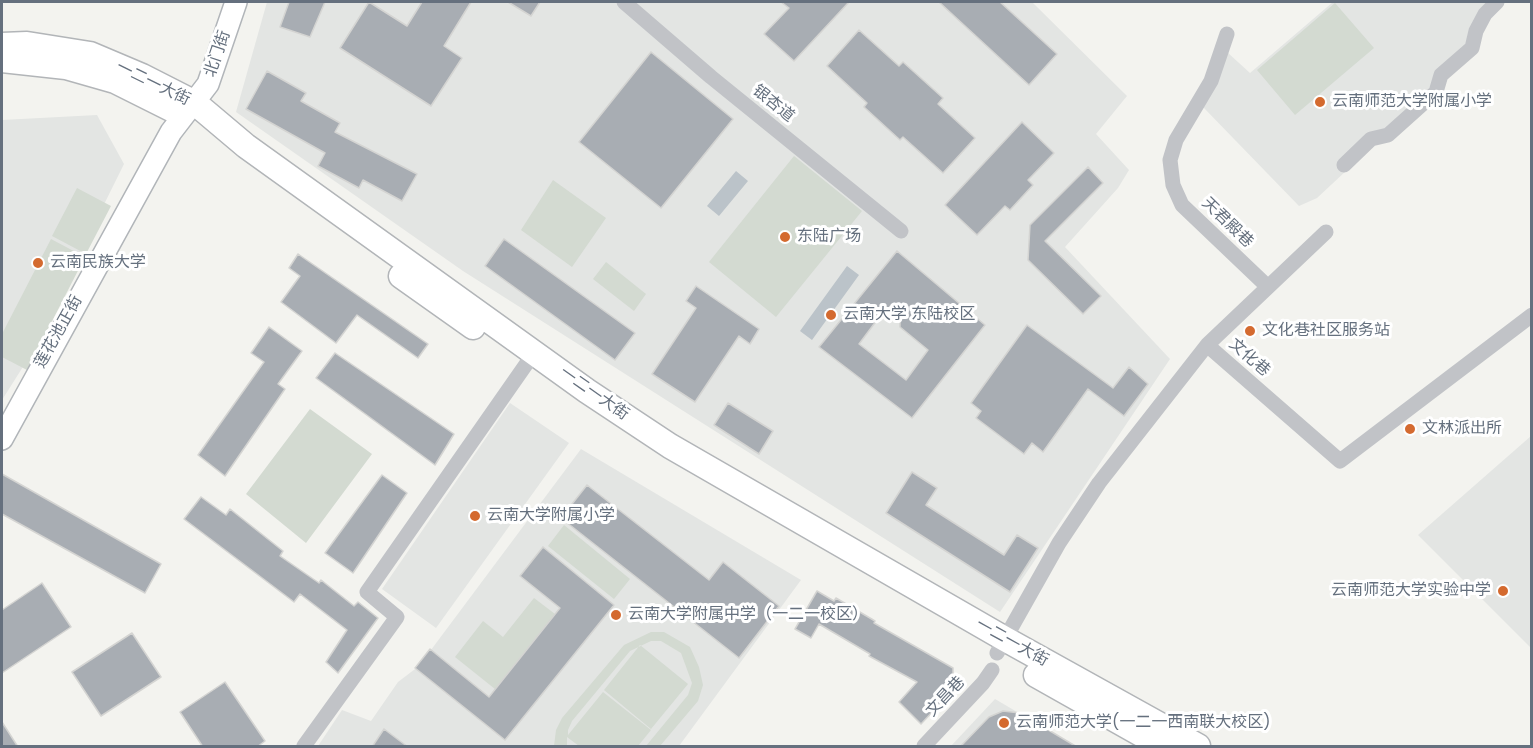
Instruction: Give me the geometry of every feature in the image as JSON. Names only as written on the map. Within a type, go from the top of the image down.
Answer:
[{"type":"main road","name":"北门街","points":[[189,110],[208,84],[236,2]]},
{"type":"main road","name":"一二一大街","points":[[2,45],[27,44],[90,54],[142,76],[440,305],[661,457],[1162,747]]},
{"type":"main road","name":"一二一大街","points":[[2,60],[16,59],[66,67],[115,81],[189,110],[246,146],[587,391],[998,654],[1198,747]]},
{"type":"main road","name":"莲花池正街","points":[[2,439],[165,142],[189,110]]},
{"type":"street","name":"银杏道","points":[[624,2],[711,77],[900,231]]},
{"type":"street","points":[[1344,165],[1371,139],[1388,135],[1436,92],[1441,75],[1472,48],[1476,31],[1485,14],[1497,2]]},
{"type":"street","name":"天君殿巷","points":[[1227,34],[1211,81],[1176,140],[1170,160],[1173,185],[1182,205],[1268,287]]},
{"type":"street","points":[[1207,345],[1326,232]]},
{"type":"street","name":"文化巷","points":[[998,654],[1059,543],[1099,483],[1207,345],[1340,461],[1532,315]]},
{"type":"street","points":[[304,747],[397,617],[367,592],[527,363]]},
{"type":"street","name":"文昌巷","points":[[924,747],[982,684],[998,654]]},
{"type":"shaded area","name":"云南大学 东陆校区","points":[[267,2],[1032,2],[1127,96],[1096,134],[1129,170],[1118,188],[1065,247],[1170,359],[1000,612],[463,271],[236,112]]},
{"type":"shaded area","name":"云南师范大学附属小学","points":[[1333,2],[1506,2],[1488,18],[1480,36],[1375,144],[1317,198],[1299,206],[1203,107],[1227,52],[1250,73]]},
{"type":"shaded area","points":[[1335,3],[1374,48],[1295,115],[1257,70]]},
{"type":"shaded area","name":"云南民族大学","points":[[97,115],[124,164],[26,362],[2,400],[2,120]]},
{"type":"shaded area","name":"东陆广场","points":[[794,156],[862,211],[776,317],[709,262]]},
{"type":"shaded area","points":[[736,171],[748,181],[719,216],[707,206]]},
{"type":"shaded area","points":[[553,180],[606,218],[572,267],[521,230]]},
{"type":"shaded area","points":[[77,188],[111,206],[86,254],[52,236]]},
{"type":"shaded area","points":[[51,239],[85,257],[27,370],[2,357],[2,334]]},
{"type":"shaded area","points":[[606,262],[646,294],[634,311],[593,279]]},
{"type":"shaded area","points":[[847,266],[859,275],[812,340],[800,331]]},
{"type":"shaded area","name":"云南大学附属小学","points":[[510,403],[569,443],[436,628],[382,589]]},
{"type":"shaded area","points":[[310,409],[372,454],[306,543],[246,494]]},
{"type":"shaded area","name":"云南师范大学实验中学","points":[[1531,436],[1531,648],[1418,535]]},
{"type":"shaded area","name":"云南大学附属中学（一二一校区）","points":[[581,449],[801,580],[679,746],[318,746],[342,710],[371,721],[398,682],[419,666]]},
{"type":"shaded area","points":[[564,525],[630,579],[614,599],[548,546]]},
{"type":"shaded area","points":[[534,598],[555,614],[495,689],[455,657],[483,621],[503,637]]},
{"type":"shaded area","points":[[651,632],[664,632],[690,647],[699,667],[703,685],[698,701],[660,746],[646,746],[688,695],[692,683],[681,653],[661,641],[651,641],[630,651],[572,721],[568,730],[568,735],[603,692],[651,730],[638,746],[579,746],[567,737],[567,746],[554,746],[556,730],[562,718],[624,645]]},
{"type":"shaded area","points":[[640,645],[688,684],[651,729],[604,690]]},
{"type":"shaded area","name":"云南师范大学(一二一西南联大校区)","points":[[995,699],[1075,746],[951,746]]},
{"type":"building","points":[[289,2],[325,2],[310,37],[280,27]]},
{"type":"building","points":[[369,2],[407,26],[422,2],[471,2],[444,46],[462,58],[431,106],[340,48]]},
{"type":"building","points":[[508,2],[540,2],[531,16]]},
{"type":"building","points":[[781,2],[849,2],[794,61],[764,34],[789,8]]},
{"type":"building","points":[[939,2],[1000,2],[1057,54],[1029,85]]},
{"type":"building","points":[[859,30],[899,66],[903,62],[943,98],[938,104],[975,138],[943,173],[903,137],[900,140],[864,107],[867,103],[827,66]]},
{"type":"building","points":[[651,52],[733,119],[661,208],[579,142]]},
{"type":"building","points":[[267,71],[306,93],[301,101],[340,123],[335,132],[417,174],[402,201],[363,180],[359,188],[318,166],[325,153],[246,109]]},
{"type":"building","points":[[1022,122],[1054,153],[1028,180],[1033,185],[1010,210],[1005,206],[977,235],[945,205]]},
{"type":"building","points":[[1088,167],[1103,183],[1045,241],[1101,296],[1083,314],[1028,260],[1030,225]]},
{"type":"building","points":[[504,239],[635,333],[615,360],[485,266]]},
{"type":"building","points":[[897,251],[985,325],[912,418],[819,347]],"holes":[[[886,308],[900,320],[900,327],[928,350],[906,380],[859,344]]]},
{"type":"building","points":[[298,254],[428,344],[418,358],[357,315],[336,343],[281,302],[300,276],[289,268]]},
{"type":"building","points":[[696,286],[759,329],[750,344],[739,336],[695,402],[652,374],[696,308],[686,301]]},
{"type":"building","points":[[1027,325],[1113,388],[1129,367],[1148,384],[1124,416],[1088,389],[1043,452],[1032,443],[1024,454],[976,418],[981,411],[971,403]]},
{"type":"building","points":[[269,327],[302,351],[278,384],[285,389],[225,476],[198,455],[264,362],[251,353]]},
{"type":"building","points":[[335,353],[454,434],[435,465],[316,378]]},
{"type":"building","points":[[728,403],[773,431],[759,454],[714,425]]},
{"type":"building","points":[[912,472],[937,488],[926,505],[1004,555],[1017,535],[1038,548],[1010,592],[886,513]]},
{"type":"building","points":[[2,474],[161,564],[145,593],[2,514]]},
{"type":"building","points":[[382,475],[407,493],[353,573],[325,553]]},
{"type":"building","points":[[587,485],[709,580],[723,562],[779,606],[739,658],[561,518]]},
{"type":"building","points":[[201,497],[226,515],[230,509],[283,551],[280,556],[319,583],[321,580],[354,606],[358,602],[378,618],[338,673],[326,662],[347,630],[300,594],[294,602],[184,519]]},
{"type":"building","points":[[543,547],[614,605],[505,740],[415,668],[430,649],[489,697],[560,608],[520,576]]},
{"type":"building","points":[[42,583],[71,627],[2,673],[2,610]]},
{"type":"building","points":[[817,591],[834,601],[836,598],[875,621],[874,623],[953,668],[953,690],[921,724],[899,702],[917,682],[869,656],[870,654],[819,624],[811,638],[795,629]]},
{"type":"building","points":[[132,633],[161,677],[101,716],[72,672]]},
{"type":"building","points":[[225,682],[265,741],[257,747],[203,747],[180,712]]},
{"type":"building","name":"云南师范大学(一二一西南联大校区)","points":[[1003,711],[1020,713],[1077,747],[960,747],[989,717]]},
{"type":"building","points":[[2,722],[18,747],[2,747]]},
{"type":"building","points":[[384,729],[408,747],[372,747]]},
{"type":"place","name":"云南师范大学附属小学","points":[[1320,102]]},
{"type":"place","name":"东陆广场","points":[[785,237]]},
{"type":"place","name":"云南民族大学","points":[[38,263]]},
{"type":"place","name":"云南大学 东陆校区","points":[[831,315]]},
{"type":"place","name":"文化巷社区服务站","points":[[1250,331]]},
{"type":"place","name":"文林派出所","points":[[1410,429]]},
{"type":"place","name":"云南大学附属小学","points":[[475,516]]},
{"type":"place","name":"云南师范大学实验中学","points":[[1503,591]]},
{"type":"place","name":"云南大学附属中学（一二一校区）","points":[[616,615]]},
{"type":"place","name":"云南师范大学(一二一西南联大校区)","points":[[1004,723]]}]
